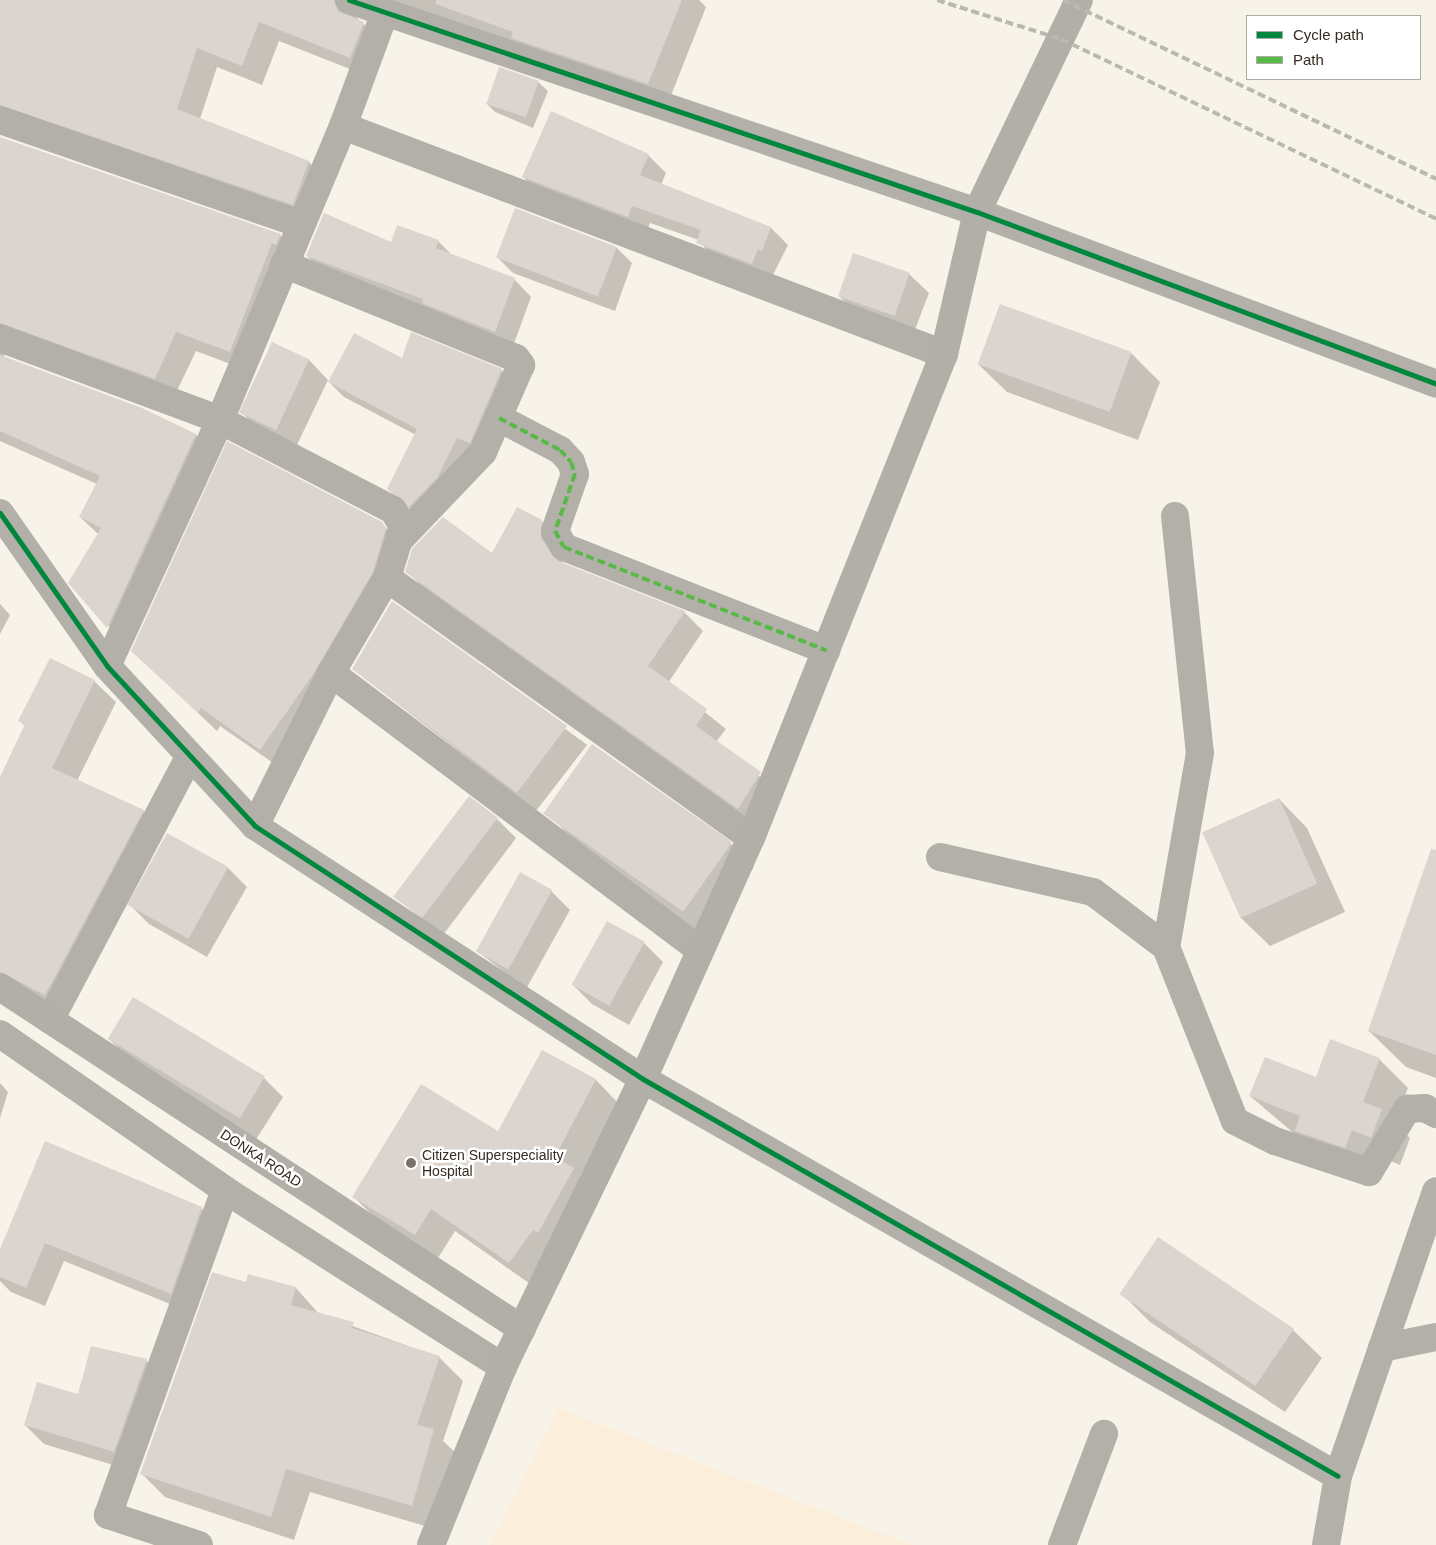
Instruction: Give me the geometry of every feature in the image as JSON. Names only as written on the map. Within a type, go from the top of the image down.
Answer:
[{"type":"main road","points":[[431,1545],[503,1367],[643,1079],[698,949],[751,838],[944,354],[977,212],[1079,0]]},
{"type":"main road","name":"DONKA ROAD","points":[[0,988],[522,1329]]},
{"type":"street","points":[[348,0],[977,212],[1436,384]]},
{"type":"street","points":[[106,666],[220,420],[343,126],[385,12]]},
{"type":"street","points":[[0,120],[301,224]]},
{"type":"street","points":[[343,126],[944,354]]},
{"type":"street","points":[[284,264],[516,358],[520,374],[483,452],[400,538]]},
{"type":"street","points":[[0,338],[220,420],[392,510],[400,517],[400,538],[387,578],[331,673],[255,826]]},
{"type":"street","points":[[498,418],[560,450],[571,462],[575,474],[555,531],[564,547],[826,650]]},
{"type":"street","points":[[0,512],[106,666],[189,758],[255,826],[643,1079],[1338,1476]]},
{"type":"street","points":[[1166,947],[1200,753],[1175,516]]},
{"type":"street","points":[[387,578],[751,838]]},
{"type":"street","points":[[331,673],[698,949]]},
{"type":"street","points":[[50,1020],[189,758]]},
{"type":"street","points":[[940,857],[1093,892],[1166,947],[1235,1120],[1275,1141],[1369,1172],[1408,1109],[1425,1108],[1436,1114]]},
{"type":"street","points":[[0,1034],[225,1190],[503,1367]]},
{"type":"street","points":[[198,1545],[108,1515],[225,1190]]},
{"type":"street","points":[[1326,1545],[1338,1476],[1436,1191]]},
{"type":"street","points":[[1382,1348],[1436,1337]]},
{"type":"street","points":[[1062,1545],[1104,1434]]},
{"type":"shaded area","points":[[558,1408],[912,1545],[490,1545]]},
{"type":"building","points":[[0,0],[334,0],[338,11],[364,22],[350,58],[259,22],[242,66],[197,48],[177,109],[309,161],[293,205],[0,105]]},
{"type":"building","points":[[436,0],[682,0],[648,84],[511,38],[513,32],[436,4]]},
{"type":"building","points":[[499,67],[539,81],[526,118],[486,104]]},
{"type":"building","points":[[551,111],[649,154],[640,175],[771,227],[762,251],[758,249],[752,264],[696,243],[701,230],[632,206],[628,217],[522,177]]},
{"type":"building","points":[[0,137],[281,234],[276,245],[272,243],[230,352],[176,332],[155,379],[0,323]]},
{"type":"building","points":[[515,208],[617,247],[598,297],[496,257]]},
{"type":"building","points":[[324,213],[391,242],[397,225],[439,240],[436,248],[515,278],[495,332],[422,303],[423,299],[306,256]]},
{"type":"building","points":[[853,253],[910,273],[895,316],[838,296]]},
{"type":"building","points":[[1000,304],[1132,352],[1110,412],[978,364]]},
{"type":"building","points":[[411,332],[502,369],[470,443],[457,438],[437,478],[409,507],[387,489],[417,429],[328,382],[354,333],[402,358]]},
{"type":"building","points":[[272,342],[309,359],[276,430],[239,413]]},
{"type":"building","points":[[0,355],[142,408],[196,434],[107,628],[68,583],[101,528],[79,517],[100,476],[0,431]]},
{"type":"building","points":[[227,441],[382,522],[386,528],[373,572],[314,673],[260,750],[201,708],[198,713],[131,651]]},
{"type":"building","points":[[517,507],[542,520],[541,538],[558,561],[685,611],[648,666],[707,709],[696,726],[761,772],[738,809],[405,572],[412,549],[443,517],[492,553]]},
{"type":"building","points":[[392,601],[580,735],[567,726],[517,793],[352,669]]},
{"type":"building","points":[[50,658],[95,680],[52,768],[144,810],[45,995],[0,972],[0,777],[25,724],[18,721]]},
{"type":"building","points":[[592,744],[732,842],[683,912],[543,814]]},
{"type":"building","points":[[469,796],[498,818],[422,918],[393,897]]},
{"type":"building","points":[[1279,798],[1317,884],[1240,918],[1202,832]]},
{"type":"building","points":[[167,833],[228,867],[188,939],[127,905]]},
{"type":"building","points":[[1431,849],[1436,850],[1436,1055],[1368,1031]]},
{"type":"building","points":[[520,872],[552,890],[508,970],[476,952]]},
{"type":"building","points":[[607,921],[645,942],[609,1006],[572,985]]},
{"type":"building","points":[[133,997],[265,1076],[240,1118],[108,1039]]},
{"type":"building","points":[[1330,1039],[1380,1058],[1363,1102],[1382,1109],[1371,1138],[1352,1130],[1345,1148],[1295,1131],[1300,1116],[1249,1096],[1265,1057],[1316,1077]]},
{"type":"building","points":[[542,1050],[596,1079],[555,1157],[574,1168],[538,1233],[533,1230],[509,1263],[431,1209],[415,1235],[352,1197],[421,1084],[498,1131]]},
{"type":"building","points":[[45,1141],[202,1207],[171,1294],[45,1243],[26,1288],[0,1277],[0,1249]]},
{"type":"building","points":[[1158,1237],[1294,1329],[1255,1386],[1119,1294]]},
{"type":"building","points":[[212,1272],[246,1282],[248,1274],[296,1287],[291,1305],[354,1322],[352,1328],[440,1356],[417,1425],[434,1429],[412,1506],[286,1469],[271,1517],[140,1474]]},
{"type":"building","points":[[91,1346],[147,1359],[114,1452],[24,1425],[37,1382],[78,1394]]},
{"type":"railway","points":[[937,0],[1061,39],[1436,219]]},
{"type":"railway","points":[[1063,0],[1436,179]]},
{"type":"marked path","points":[[499,418],[560,450],[571,462],[575,474],[555,531],[564,547],[826,650]]},
{"type":"cycle path","points":[[349,0],[977,212],[1436,384]]},
{"type":"cycle path","points":[[0,513],[107,666],[255,826],[643,1079],[1338,1476]]},
{"type":"place","name":"Citizen Superspeciality Hospital","points":[[411,1163]]}]
